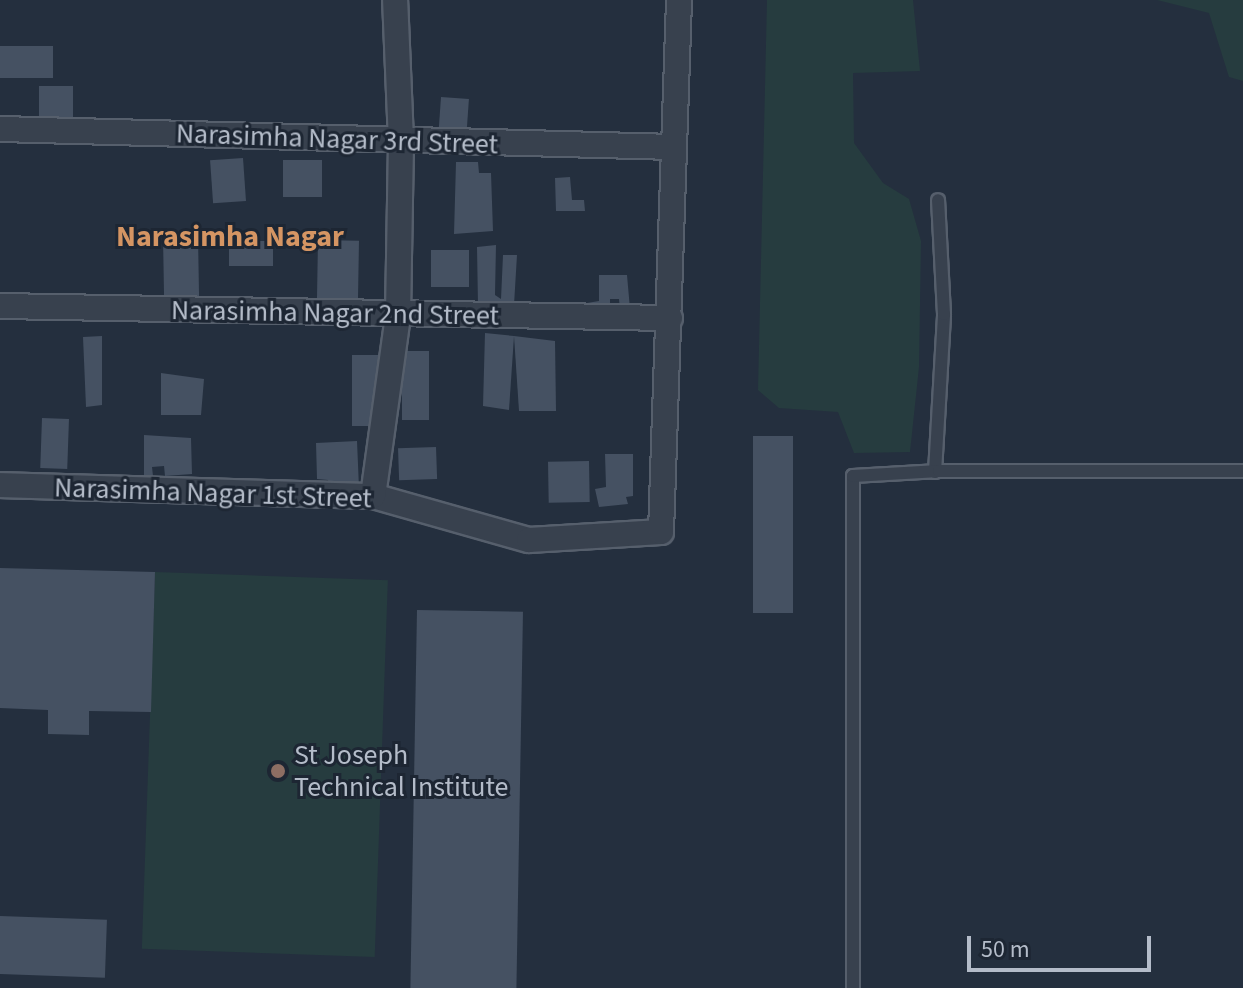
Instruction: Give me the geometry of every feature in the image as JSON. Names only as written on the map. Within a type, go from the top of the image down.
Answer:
[{"type":"street","points":[[373,496],[398,315],[401,141],[395,0]]},
{"type":"street","points":[[670,318],[679,0]]},
{"type":"street","name":"Narasimha Nagar 3rd Street","points":[[0,129],[673,147]]},
{"type":"street","name":"Narasimha Nagar 2nd Street","points":[[0,306],[670,318]]},
{"type":"street","name":"Narasimha Nagar 1st Street","points":[[0,485],[373,496],[529,540],[661,532],[670,318]]},
{"type":"lane","points":[[935,472],[944,314],[938,200]]},
{"type":"lane","points":[[853,988],[853,476],[935,472],[1243,471]]},
{"type":"green space","points":[[767,0],[913,0],[920,71],[853,73],[854,143],[883,183],[909,199],[921,241],[919,367],[910,452],[854,453],[838,412],[779,408],[758,390]]},
{"type":"green space","points":[[1157,0],[1243,0],[1243,81],[1229,77],[1209,13]]},
{"type":"green space","points":[[155,572],[388,580],[375,957],[142,949]]},
{"type":"building","points":[[0,46],[53,46],[53,78],[0,78]]},
{"type":"building","points":[[39,86],[73,86],[73,121],[39,121]]},
{"type":"building","points":[[441,97],[469,99],[466,136],[438,134]]},
{"type":"building","points":[[243,158],[246,201],[213,203],[210,160]]},
{"type":"building","points":[[283,160],[322,160],[322,197],[283,197]]},
{"type":"building","points":[[456,162],[478,162],[479,173],[491,173],[493,231],[454,234]]},
{"type":"building","points":[[570,177],[572,200],[584,200],[585,211],[556,211],[555,178]]},
{"type":"building","points":[[198,236],[199,301],[164,302],[163,237]]},
{"type":"building","points":[[318,240],[359,241],[358,307],[317,306]]},
{"type":"building","points":[[229,241],[273,241],[273,266],[229,266]]},
{"type":"building","points":[[496,245],[495,295],[501,299],[503,255],[517,255],[514,305],[478,305],[477,247]]},
{"type":"building","points":[[431,250],[469,250],[469,287],[431,287]]},
{"type":"building","points":[[599,275],[627,275],[630,309],[620,310],[619,299],[610,299],[610,310],[587,310],[587,303],[599,301]]},
{"type":"building","points":[[485,333],[514,336],[509,410],[483,406]]},
{"type":"building","points":[[102,336],[102,405],[86,407],[83,337]]},
{"type":"building","points":[[514,336],[555,341],[556,411],[519,411]]},
{"type":"building","points":[[402,351],[429,351],[429,420],[402,420]]},
{"type":"building","points":[[352,355],[379,355],[379,426],[352,426]]},
{"type":"building","points":[[161,373],[204,379],[201,415],[161,415]]},
{"type":"building","points":[[42,418],[69,419],[67,469],[40,468]]},
{"type":"building","points":[[144,435],[191,438],[192,474],[165,476],[164,466],[152,467],[153,476],[144,478]]},
{"type":"building","points":[[753,436],[793,436],[793,613],[753,613]]},
{"type":"building","points":[[357,441],[359,488],[330,488],[328,480],[317,479],[316,443]]},
{"type":"building","points":[[436,447],[437,479],[399,480],[398,448]]},
{"type":"building","points":[[605,454],[633,454],[633,496],[626,497],[628,504],[599,507],[595,489],[606,487]]},
{"type":"building","points":[[589,461],[590,502],[549,503],[548,462]]},
{"type":"building","points":[[0,568],[155,572],[151,712],[89,711],[89,735],[48,734],[48,710],[0,708]]},
{"type":"building","points":[[417,610],[523,612],[516,988],[410,988]]},
{"type":"building","points":[[0,916],[107,920],[105,978],[0,974]]},
{"type":"place","name":"St Joseph Technical Institute","points":[[278,771]]},
{"type":"district","name":"Narasimha Nagar","points":[[230,237]]}]
